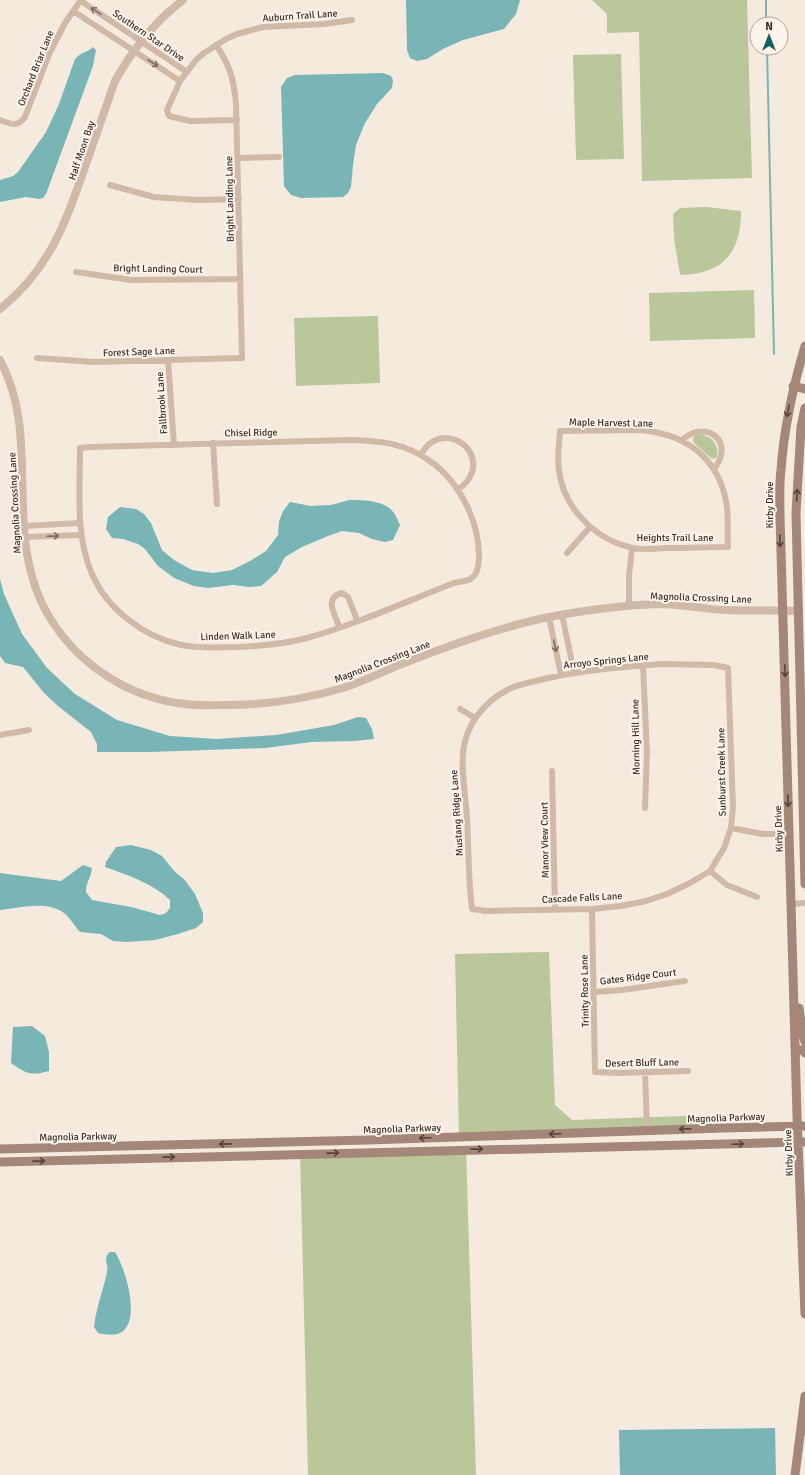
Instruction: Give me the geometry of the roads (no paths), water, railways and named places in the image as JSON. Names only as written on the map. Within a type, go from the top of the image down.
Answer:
[{"type":"main road","name":"Kirby Drive","points":[[805,346],[793,386],[780,471],[782,610],[793,986],[795,1050],[802,1142],[805,1314]]},
{"type":"main road","points":[[793,386],[805,389]]},
{"type":"main road","points":[[805,408],[801,427],[796,513],[802,610],[805,884]]},
{"type":"main road","points":[[793,986],[799,1001],[805,1042]]},
{"type":"main road","points":[[795,1050],[803,1050],[805,1053]]},
{"type":"main road","name":"Magnolia Parkway","points":[[0,1149],[295,1142],[801,1126]]},
{"type":"main road","points":[[564,1147],[572,1142],[638,1141],[647,1137],[647,1131]]},
{"type":"main road","points":[[225,1156],[245,1150],[290,1149],[293,1147],[295,1142]]},
{"type":"main road","points":[[0,1162],[802,1142]]},
{"type":"main road","points":[[795,1475],[802,1447],[805,1396]]},
{"type":"street","name":"Southern Star Drive","points":[[81,0],[187,72]]},
{"type":"street","name":"Orchard Briar Lane","points":[[0,120],[15,124],[21,123],[28,112],[50,52],[66,22],[81,0]]},
{"type":"street","name":"Half Moon Bay","points":[[0,309],[17,295],[43,264],[59,236],[69,212],[115,81],[141,41],[160,19],[183,0]]},
{"type":"street","points":[[73,11],[180,81]]},
{"type":"street","name":"Auburn Trail Lane","points":[[236,120],[190,121],[170,116],[167,110],[180,81],[204,53],[237,34],[263,27],[324,24],[352,20]]},
{"type":"street","name":"Bright Landing Lane","points":[[216,45],[228,65],[233,78],[238,158],[242,358]]},
{"type":"street","points":[[238,158],[279,157]]},
{"type":"street","points":[[110,185],[154,197],[198,200],[239,199]]},
{"type":"street","name":"Bright Landing Court","points":[[76,272],[131,280],[240,279]]},
{"type":"street","name":"Forest Sage Lane","points":[[37,358],[94,362],[242,358]]},
{"type":"street","name":"Magnolia Crossing Lane","points":[[0,360],[14,394],[19,417],[24,537],[34,586],[41,601],[61,634],[83,658],[104,675],[128,689],[160,700],[185,704],[243,705],[274,703],[310,696],[346,687],[480,635],[562,615],[629,606],[664,604],[724,610],[802,610]]},
{"type":"street","name":"Fallbrook Lane","points":[[168,360],[174,444]]},
{"type":"street","name":"Maple Harvest Lane","points":[[560,431],[650,431],[682,440],[698,451],[714,469],[721,483],[726,502],[728,547]]},
{"type":"street","name":"Heights Trail Lane","points":[[560,431],[558,462],[564,490],[572,506],[590,527],[608,539],[632,548],[728,547]]},
{"type":"street","points":[[682,440],[697,431],[705,432],[716,437],[721,444],[722,453],[720,461],[714,469]]},
{"type":"street","points":[[420,455],[428,445],[441,438],[452,438],[468,447],[473,467],[471,476],[458,490]]},
{"type":"street","name":"Chisel Ridge","points":[[80,448],[91,446],[373,440],[394,443],[409,449],[430,461],[448,477],[458,490],[468,508],[475,528],[479,548],[478,569]]},
{"type":"street","points":[[213,443],[217,504]]},
{"type":"street","name":"Linden Walk Lane","points":[[80,448],[81,535],[92,574],[100,589],[122,614],[139,628],[166,641],[180,645],[208,648],[263,646],[306,638],[340,628],[454,583],[471,579],[478,569]]},
{"type":"street","points":[[24,526],[80,522]]},
{"type":"street","points":[[567,553],[590,527]]},
{"type":"street","points":[[24,537],[81,535]]},
{"type":"street","points":[[629,606],[629,576],[632,548]]},
{"type":"street","points":[[340,628],[331,603],[332,598],[336,595],[342,593],[348,597],[358,620]]},
{"type":"street","points":[[562,615],[574,672]]},
{"type":"street","points":[[549,617],[561,675]]},
{"type":"street","name":"Arroyo Springs Lane","points":[[475,718],[491,701],[507,690],[523,684],[574,672],[596,669],[683,664],[714,665],[728,668]]},
{"type":"street","name":"Morning Hill Lane","points":[[643,666],[647,752],[645,808]]},
{"type":"street","name":"Sunburst Creek Lane","points":[[710,871],[724,848],[731,828],[733,807],[728,668]]},
{"type":"street","points":[[460,710],[475,718]]},
{"type":"street","name":"Mustang Ridge Lane","points":[[472,910],[467,817],[462,772],[464,746],[467,735],[475,718]]},
{"type":"street","points":[[0,735],[29,730]]},
{"type":"street","name":"Manor View Court","points":[[552,771],[555,909]]},
{"type":"street","points":[[731,828],[763,834],[789,834]]},
{"type":"street","points":[[710,871],[727,885],[757,898]]},
{"type":"street","name":"Cascade Falls Lane","points":[[472,910],[592,909],[621,906],[646,901],[667,894],[710,871]]},
{"type":"street","points":[[791,904],[805,903]]},
{"type":"street","name":"Trinity Rose Lane","points":[[592,909],[595,1072]]},
{"type":"street","name":"Gates Ridge Court","points":[[594,992],[622,990],[685,981]]},
{"type":"street","name":"Desert Bluff Lane","points":[[595,1072],[688,1071]]},
{"type":"street","points":[[645,1072],[647,1131]]},
{"type":"water","points":[[406,0],[520,0],[516,14],[504,29],[463,40],[443,49],[427,59],[417,61],[410,58],[407,50]]},
{"type":"water","points":[[93,47],[96,50],[93,66],[46,194],[43,198],[38,199],[26,197],[0,202],[0,180],[13,176],[18,172],[46,132],[59,104],[75,59],[80,54]]},
{"type":"water","points":[[383,73],[391,76],[393,80],[392,88],[377,104],[365,123],[356,145],[351,187],[348,193],[343,197],[301,198],[291,195],[284,186],[281,87],[287,78],[295,75]]},
{"type":"water","points":[[349,500],[379,503],[390,509],[400,525],[393,540],[385,542],[372,539],[359,533],[342,531],[302,547],[285,557],[277,572],[261,586],[249,587],[233,585],[208,588],[194,586],[174,578],[158,566],[145,549],[138,544],[123,539],[112,538],[106,529],[108,517],[120,507],[136,509],[144,514],[151,523],[162,550],[174,560],[192,570],[213,573],[232,570],[266,551],[278,535],[279,522],[283,511],[290,502],[311,506],[331,505]]},
{"type":"water","points":[[0,579],[4,594],[22,634],[47,668],[75,694],[117,720],[170,736],[217,739],[276,735],[334,725],[358,717],[366,718],[372,729],[374,739],[312,742],[265,748],[151,752],[97,752],[97,744],[91,732],[44,693],[23,667],[5,663],[0,656]]},
{"type":"water","points":[[131,845],[151,850],[162,856],[175,872],[184,879],[195,894],[203,913],[203,922],[196,928],[155,940],[127,942],[113,941],[101,934],[80,932],[64,913],[57,909],[33,906],[0,910],[0,873],[61,881],[83,865],[92,868],[86,892],[92,900],[131,907],[160,915],[166,913],[170,908],[170,900],[163,894],[148,884],[105,867],[106,862],[116,847]]},
{"type":"water","points":[[32,1026],[45,1036],[49,1052],[49,1071],[33,1074],[21,1070],[11,1063],[13,1027]]},
{"type":"water","points":[[110,1252],[115,1252],[123,1269],[127,1280],[131,1305],[128,1325],[122,1332],[110,1335],[98,1333],[94,1327],[96,1313],[107,1272],[106,1257]]},
{"type":"water","points":[[775,1428],[776,1475],[620,1475],[619,1430]]},
{"type":"waterway","points":[[766,0],[766,16]]},
{"type":"waterway","points":[[767,56],[774,354]]}]
